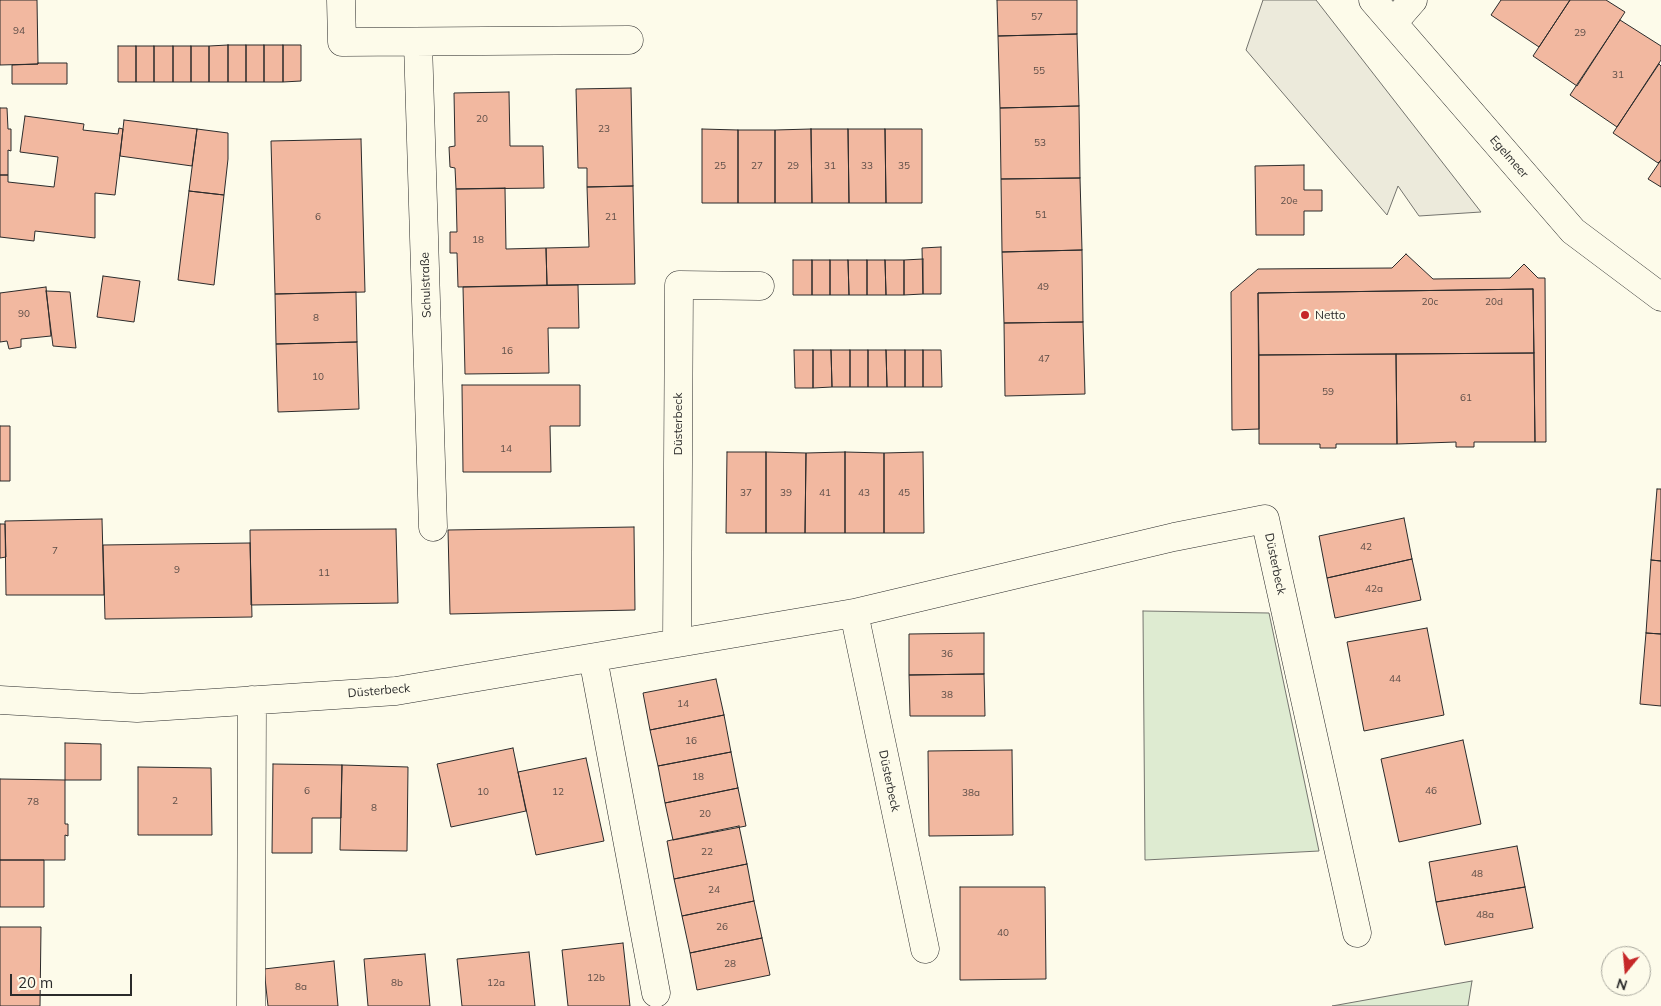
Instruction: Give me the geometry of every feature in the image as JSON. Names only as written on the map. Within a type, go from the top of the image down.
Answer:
[{"type":"street","points":[[340,0],[342,42],[629,40]]},
{"type":"street","name":"Egelmeer","points":[[1373,0],[1573,231],[1661,297]]},
{"type":"street","points":[[1393,23],[1413,0]]},
{"type":"street","name":"Schulstraße","points":[[418,42],[433,526]]},
{"type":"street","name":"Düsterbeck","points":[[677,643],[679,285],[760,286]]},
{"type":"street","name":"Düsterbeck","points":[[0,700],[136,708],[396,691],[854,613],[1174,537],[1266,518],[1356,933]]},
{"type":"street","name":"Düsterbeck","points":[[854,613],[925,949]]},
{"type":"street","points":[[593,658],[656,993]]},
{"type":"street","points":[[251,1006],[252,700]]},
{"type":"green space","points":[[1143,611],[1269,613],[1319,851],[1145,860]]},
{"type":"green space","points":[[1472,981],[1468,1006],[1332,1006]]},
{"type":"shaded area","points":[[1263,0],[1316,0],[1481,212],[1419,216],[1398,186],[1387,215],[1246,50]]},
{"type":"building","points":[[0,0],[37,0],[38,64],[0,65]]},
{"type":"building","points":[[997,0],[1077,0],[1077,34],[998,36]]},
{"type":"building","points":[[1501,0],[1570,0],[1539,47],[1491,15]]},
{"type":"building","points":[[1570,0],[1606,0],[1625,12],[1577,86],[1533,56]]},
{"type":"building","points":[[1620,20],[1661,46],[1661,60],[1617,127],[1570,95]]},
{"type":"building","points":[[1077,34],[1079,106],[1000,108],[998,36]]},
{"type":"building","points":[[228,45],[246,45],[246,82],[228,82]]},
{"type":"building","points":[[228,45],[228,82],[209,82],[209,46]]},
{"type":"building","points":[[246,45],[264,45],[264,82],[246,82]]},
{"type":"building","points":[[264,45],[283,45],[283,82],[264,82]]},
{"type":"building","points":[[283,45],[301,45],[301,81],[283,82]]},
{"type":"building","points":[[118,46],[136,46],[136,82],[118,82]]},
{"type":"building","points":[[136,46],[154,46],[154,82],[136,82]]},
{"type":"building","points":[[154,46],[173,46],[173,82],[154,82]]},
{"type":"building","points":[[173,46],[191,46],[191,82],[173,82]]},
{"type":"building","points":[[191,46],[209,46],[209,82],[191,82]]},
{"type":"building","points":[[67,63],[67,84],[12,84],[12,65]]},
{"type":"building","points":[[1659,64],[1661,66],[1661,160],[1658,163],[1613,133]]},
{"type":"building","points":[[631,88],[633,186],[587,187],[587,168],[578,168],[576,89]]},
{"type":"building","points":[[509,92],[510,146],[543,146],[544,188],[456,189],[455,168],[450,167],[449,147],[455,146],[454,93]]},
{"type":"building","points":[[1079,106],[1080,178],[1001,179],[1000,108]]},
{"type":"building","points":[[0,108],[7,108],[8,129],[11,129],[11,151],[8,150],[8,175],[0,175]]},
{"type":"building","points":[[25,116],[84,124],[83,130],[118,134],[119,128],[123,129],[115,195],[95,193],[95,238],[35,231],[34,241],[0,237],[0,175],[8,175],[8,182],[54,187],[58,157],[20,152]]},
{"type":"building","points":[[124,120],[197,129],[192,166],[120,156]]},
{"type":"building","points":[[197,129],[228,133],[228,159],[224,195],[189,191]]},
{"type":"building","points":[[702,129],[738,130],[738,203],[702,203]]},
{"type":"building","points":[[811,129],[812,203],[775,203],[775,130]]},
{"type":"building","points":[[811,129],[848,129],[849,203],[812,203]]},
{"type":"building","points":[[848,129],[885,129],[886,203],[849,203]]},
{"type":"building","points":[[885,129],[922,129],[922,203],[886,203]]},
{"type":"building","points":[[738,130],[775,130],[775,203],[738,203]]},
{"type":"building","points":[[361,139],[365,292],[275,294],[271,141]]},
{"type":"building","points":[[1661,160],[1661,187],[1648,179]]},
{"type":"building","points":[[1304,165],[1304,190],[1322,190],[1322,211],[1304,211],[1304,235],[1256,235],[1255,166]]},
{"type":"building","points":[[1080,178],[1082,250],[1002,252],[1001,179]]},
{"type":"building","points":[[633,186],[635,284],[547,285],[546,248],[589,247],[587,187]]},
{"type":"building","points":[[505,188],[506,249],[546,248],[547,285],[458,287],[457,253],[450,253],[450,232],[457,232],[456,189]]},
{"type":"building","points":[[189,191],[224,195],[214,285],[178,280]]},
{"type":"building","points":[[941,247],[941,294],[923,294],[922,248]]},
{"type":"building","points":[[1082,250],[1083,322],[1004,323],[1002,252]]},
{"type":"building","points":[[1406,254],[1433,279],[1510,278],[1524,264],[1538,278],[1545,278],[1546,442],[1535,442],[1533,289],[1258,293],[1259,429],[1232,430],[1231,292],[1258,269],[1392,268]]},
{"type":"building","points":[[923,259],[923,294],[904,295],[904,260]]},
{"type":"building","points":[[793,260],[812,260],[812,295],[793,295]]},
{"type":"building","points":[[812,260],[830,260],[830,295],[812,295]]},
{"type":"building","points":[[830,260],[848,260],[849,295],[830,295]]},
{"type":"building","points":[[848,260],[867,260],[867,295],[849,295]]},
{"type":"building","points":[[867,260],[885,260],[886,295],[867,295]]},
{"type":"building","points":[[885,260],[904,260],[904,295],[886,295]]},
{"type":"building","points":[[103,276],[140,281],[134,322],[97,317]]},
{"type":"building","points":[[578,285],[579,328],[548,328],[549,373],[465,374],[463,287]]},
{"type":"building","points":[[46,287],[51,336],[21,339],[21,347],[9,349],[7,341],[0,342],[0,293]]},
{"type":"building","points":[[1533,289],[1534,353],[1259,355],[1258,293]]},
{"type":"building","points":[[46,291],[70,292],[76,348],[53,346]]},
{"type":"building","points":[[356,292],[357,342],[276,344],[275,294]]},
{"type":"building","points":[[1083,322],[1085,394],[1005,396],[1004,323]]},
{"type":"building","points":[[357,342],[359,409],[278,412],[276,344]]},
{"type":"building","points":[[794,350],[813,350],[813,388],[795,388]]},
{"type":"building","points":[[813,350],[831,350],[832,387],[813,388]]},
{"type":"building","points":[[831,350],[850,350],[850,387],[832,387]]},
{"type":"building","points":[[850,350],[868,350],[868,387],[850,387]]},
{"type":"building","points":[[868,350],[886,350],[887,387],[868,387]]},
{"type":"building","points":[[886,350],[905,350],[905,387],[887,387]]},
{"type":"building","points":[[905,350],[923,350],[923,387],[905,387]]},
{"type":"building","points":[[923,350],[941,350],[942,387],[923,387]]},
{"type":"building","points":[[1534,353],[1535,442],[1474,442],[1474,447],[1456,447],[1456,442],[1397,444],[1396,354]]},
{"type":"building","points":[[1396,354],[1397,444],[1336,444],[1336,448],[1320,448],[1320,444],[1259,444],[1259,355]]},
{"type":"building","points":[[462,385],[580,385],[580,426],[550,426],[551,472],[463,472]]},
{"type":"building","points":[[0,426],[10,426],[10,481],[0,481]]},
{"type":"building","points":[[727,452],[766,452],[766,533],[726,533]]},
{"type":"building","points":[[766,452],[806,453],[805,533],[766,533]]},
{"type":"building","points":[[845,452],[845,533],[805,533],[806,453]]},
{"type":"building","points":[[845,452],[884,453],[884,533],[845,533]]},
{"type":"building","points":[[923,452],[924,533],[884,533],[884,453]]},
{"type":"building","points":[[1657,489],[1661,489],[1661,561],[1651,560]]},
{"type":"building","points":[[1404,518],[1412,559],[1327,578],[1319,536]]},
{"type":"building","points":[[102,519],[104,595],[6,595],[5,521]]},
{"type":"building","points":[[0,524],[5,524],[6,557],[0,558]]},
{"type":"building","points":[[634,527],[635,610],[450,614],[448,530]]},
{"type":"building","points":[[396,529],[398,603],[251,605],[250,530]]},
{"type":"building","points":[[250,543],[252,617],[105,619],[103,545]]},
{"type":"building","points":[[1412,559],[1421,600],[1335,618],[1327,578]]},
{"type":"building","points":[[1651,560],[1661,561],[1661,634],[1646,633]]},
{"type":"building","points":[[1427,628],[1444,715],[1364,731],[1347,642]]},
{"type":"building","points":[[984,633],[984,674],[909,675],[909,634]]},
{"type":"building","points":[[1646,633],[1661,634],[1661,706],[1640,704]]},
{"type":"building","points":[[984,674],[985,716],[910,716],[909,675]]},
{"type":"building","points":[[716,679],[724,715],[650,730],[643,693]]},
{"type":"building","points":[[724,715],[731,752],[658,766],[650,730]]},
{"type":"building","points":[[1463,740],[1481,824],[1399,842],[1381,759]]},
{"type":"building","points":[[65,743],[101,744],[101,780],[65,780]]},
{"type":"building","points":[[513,748],[526,811],[451,827],[437,764]]},
{"type":"building","points":[[1012,750],[1013,835],[929,836],[928,751]]},
{"type":"building","points":[[731,752],[738,788],[665,803],[658,766]]},
{"type":"building","points":[[586,758],[604,841],[536,855],[518,772]]},
{"type":"building","points":[[273,764],[342,765],[341,818],[312,818],[312,853],[272,853]]},
{"type":"building","points":[[342,765],[408,767],[407,851],[340,850]]},
{"type":"building","points":[[138,767],[211,768],[212,835],[138,835]]},
{"type":"building","points":[[0,779],[65,780],[65,824],[68,824],[68,836],[65,835],[65,860],[0,860]]},
{"type":"building","points":[[738,788],[746,826],[673,840],[665,803]]},
{"type":"building","points":[[739,826],[747,864],[674,879],[667,841]]},
{"type":"building","points":[[1517,846],[1525,887],[1436,902],[1429,862]]},
{"type":"building","points":[[0,860],[44,860],[44,907],[0,907]]},
{"type":"building","points":[[747,864],[754,901],[682,916],[674,879]]},
{"type":"building","points":[[960,887],[1045,887],[1046,979],[960,980]]},
{"type":"building","points":[[1525,887],[1533,928],[1445,945],[1436,902]]},
{"type":"building","points":[[754,901],[762,938],[690,953],[682,916]]},
{"type":"building","points":[[0,927],[41,927],[40,1006],[0,1006]]},
{"type":"building","points":[[762,938],[770,975],[697,990],[690,953]]},
{"type":"building","points":[[623,943],[630,1006],[568,1006],[562,950]]},
{"type":"building","points":[[529,952],[535,1006],[462,1006],[457,959]]},
{"type":"building","points":[[425,954],[430,1006],[368,1006],[364,959]]},
{"type":"building","points":[[334,961],[338,1006],[268,1006],[264,969]]},
{"type":"place","name":"Netto","points":[[1305,315]]}]
